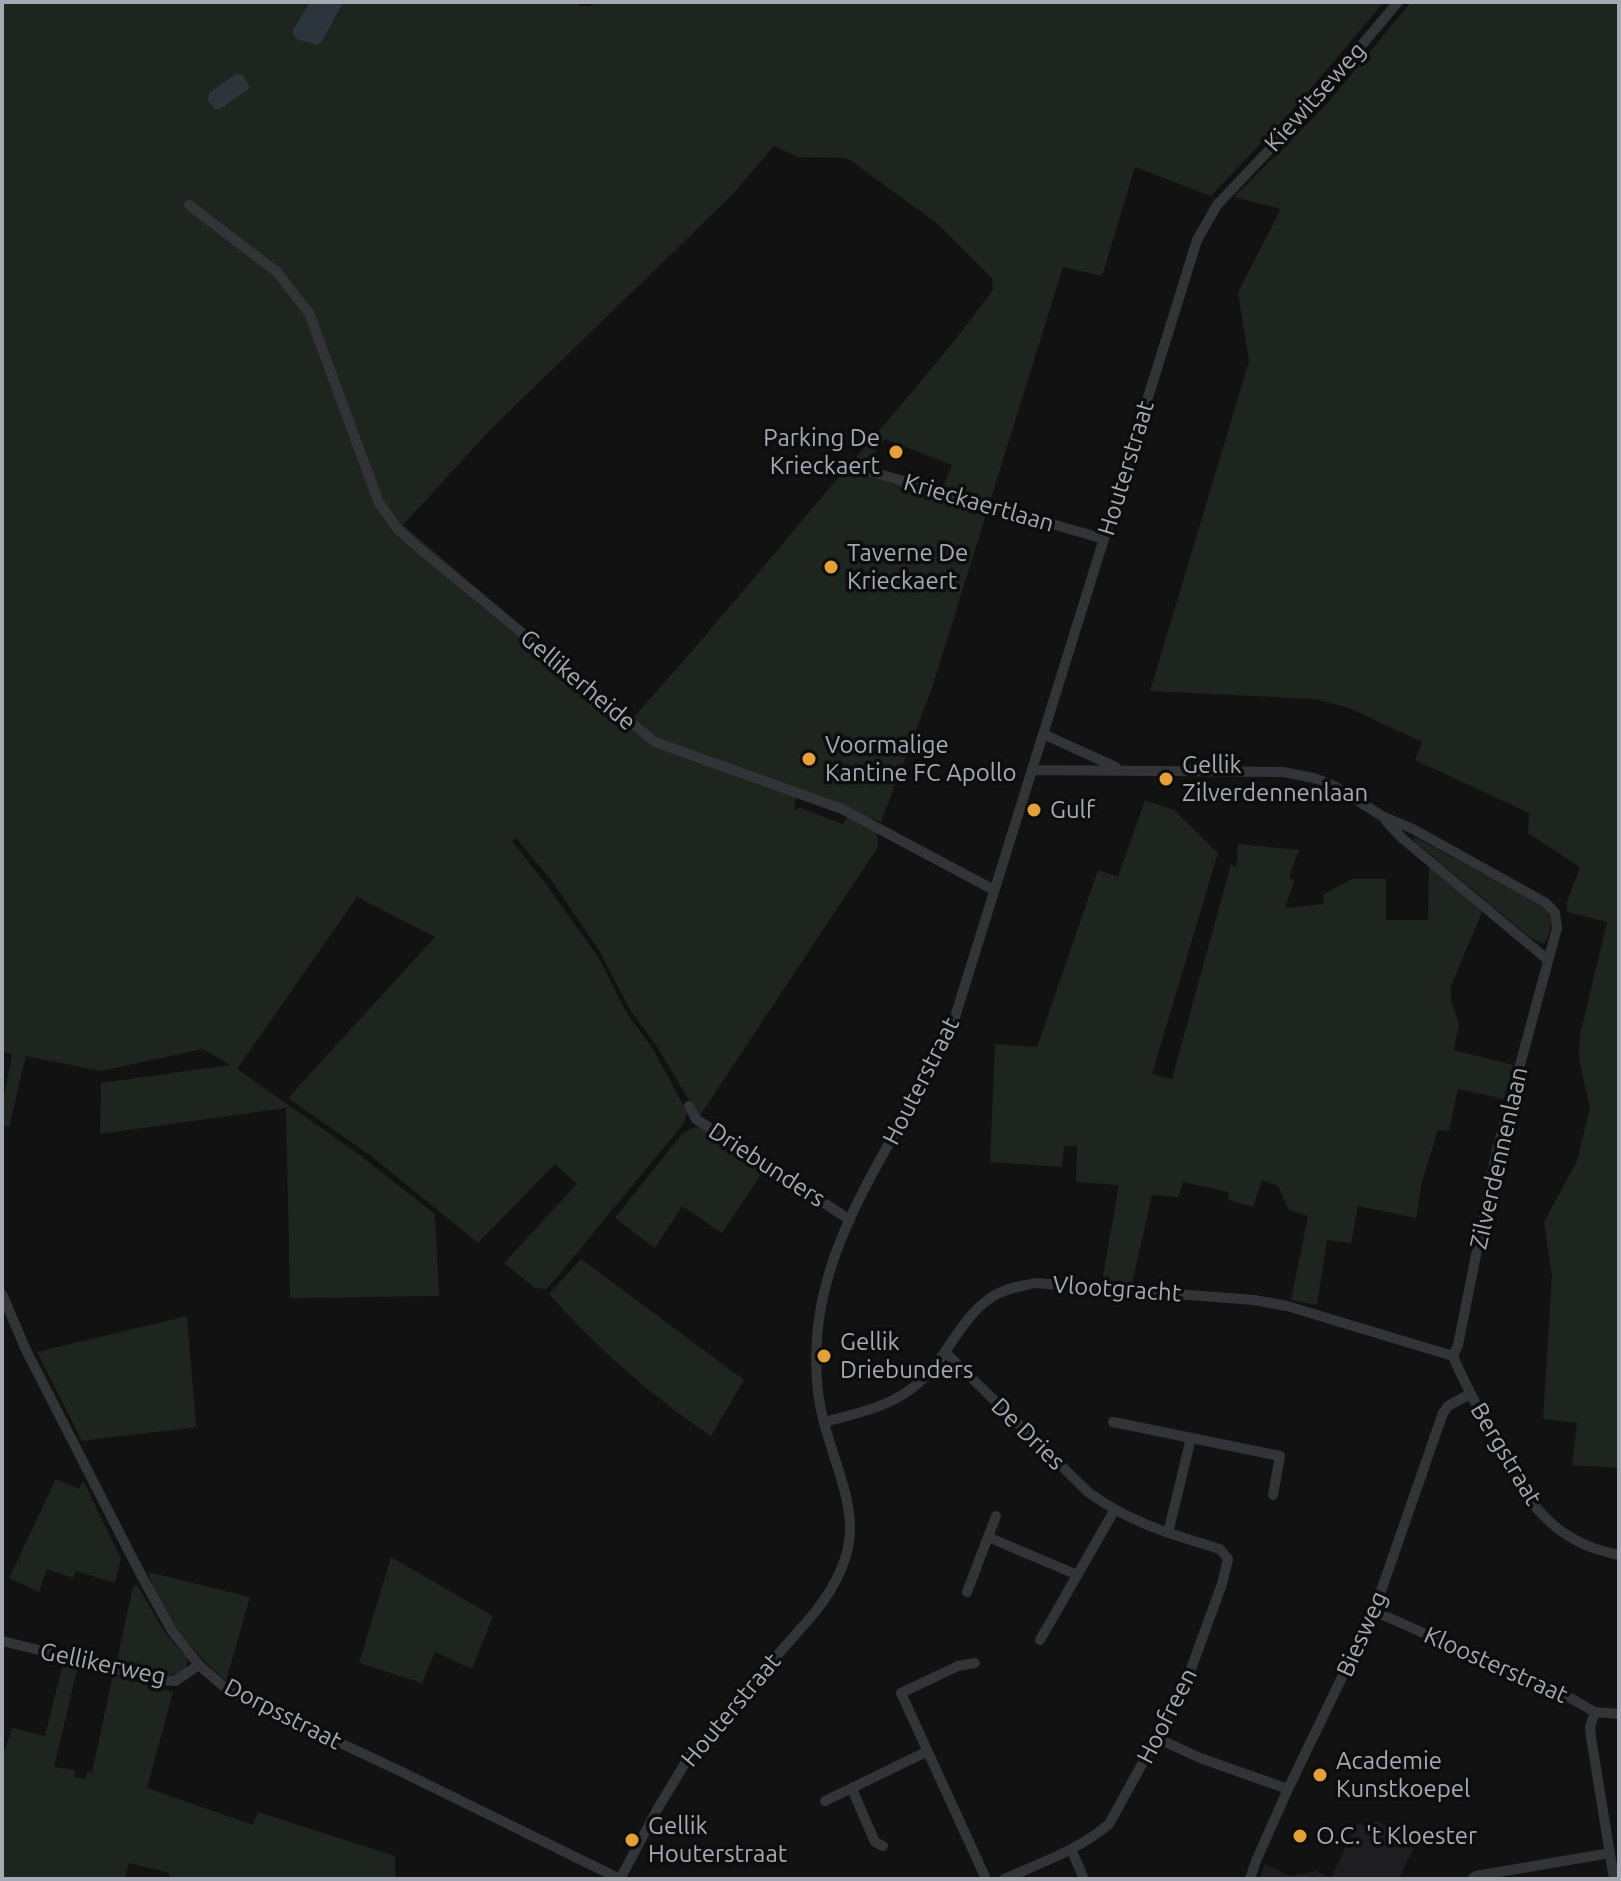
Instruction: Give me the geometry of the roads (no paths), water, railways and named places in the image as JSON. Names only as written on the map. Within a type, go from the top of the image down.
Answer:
[{"type":"street","name":"Kiewitseweg","points":[[1230,189],[1306,111],[1398,2]]},
{"type":"street","name":"Houterstraat","points":[[620,1879],[690,1755],[816,1611],[839,1576],[848,1553],[848,1495],[824,1422],[818,1376],[817,1339],[830,1270],[850,1220],[944,1044],[955,1017],[1189,262],[1210,215],[1230,189]]},
{"type":"street","name":"Gellikerheide","points":[[189,205],[277,272],[309,313],[379,503],[397,528],[414,544],[655,742],[842,809],[994,890]]},
{"type":"street","name":"Krieckaertlaan","points":[[855,467],[1104,539]]},
{"type":"street","name":"Zilverdennenlaan","points":[[1043,734],[1122,770]]},
{"type":"street","name":"Zilverdennenlaan","points":[[1032,770],[1283,772],[1314,778],[1336,787],[1382,816],[1546,903],[1555,913],[1557,928],[1497,1150],[1458,1345],[1453,1356]]},
{"type":"street","name":"Zilverdennenlaan","points":[[1382,816],[1403,839],[1548,960]]},
{"type":"street","name":"Driebunders","points":[[689,1106],[696,1119],[850,1220]]},
{"type":"street","name":"Vlootgracht","points":[[824,1422],[891,1401],[930,1373],[974,1313],[989,1299],[1014,1287],[1035,1283],[1254,1300],[1287,1306],[1453,1356]]},
{"type":"street","name":"Dorpsstraat","points":[[2,1294],[26,1350],[140,1573],[172,1631],[199,1665],[229,1691],[620,1879]]},
{"type":"street","name":"De Dries","points":[[946,1353],[1088,1492],[1114,1511],[1168,1533],[1220,1549],[1228,1559]]},
{"type":"street","name":"Bergstraat","points":[[1453,1356],[1525,1497],[1556,1529],[1596,1550],[1619,1555]]},
{"type":"street","name":"Biesweg","points":[[1250,1879],[1288,1789],[1374,1611],[1443,1413],[1454,1402],[1470,1394]]},
{"type":"street","points":[[1113,1422],[1280,1456],[1273,1495]]},
{"type":"street","points":[[1168,1533],[1191,1438]]},
{"type":"street","points":[[1040,1640],[1075,1574],[1114,1511]]},
{"type":"street","points":[[967,1592],[996,1516]]},
{"type":"street","points":[[988,1537],[1075,1574]]},
{"type":"street","name":"Hoofreen","points":[[1004,1879],[1071,1849],[1109,1824],[1184,1688],[1228,1559]]},
{"type":"street","name":"Kloosterstraat","points":[[1374,1611],[1595,1712],[1619,1714]]},
{"type":"street","name":"Gellikerweg","points":[[2,1641],[161,1680],[175,1681],[199,1665]]},
{"type":"street","points":[[975,1663],[958,1666],[901,1693],[986,1879]]},
{"type":"street","points":[[1595,1712],[1590,1727],[1591,1737],[1614,1879]]},
{"type":"street","points":[[1157,1738],[1200,1758],[1288,1789]]},
{"type":"street","points":[[825,1801],[926,1752]]},
{"type":"street","points":[[852,1789],[875,1842],[883,1846]]},
{"type":"street","points":[[1071,1849],[1084,1879]]},
{"type":"street","points":[[1472,1879],[1610,1853]]},
{"type":"place","name":"Parking De Krieckaert","points":[[896,452]]},
{"type":"place","name":"Taverne De Krieckaert","points":[[831,567]]},
{"type":"place","name":"Voormalige Kantine FC Apollo","points":[[809,759]]},
{"type":"place","name":"Gellik Zilverdennenlaan","points":[[1166,779]]},
{"type":"place","name":"Gulf","points":[[1034,810]]},
{"type":"place","name":"Gellik Driebunders","points":[[824,1356]]},
{"type":"place","name":"Academie Kunstkoepel","points":[[1320,1775]]},
{"type":"place","name":"O.C. 't Kloester","points":[[1300,1836]]},
{"type":"place","name":"Gellik Houterstraat","points":[[632,1840]]}]
